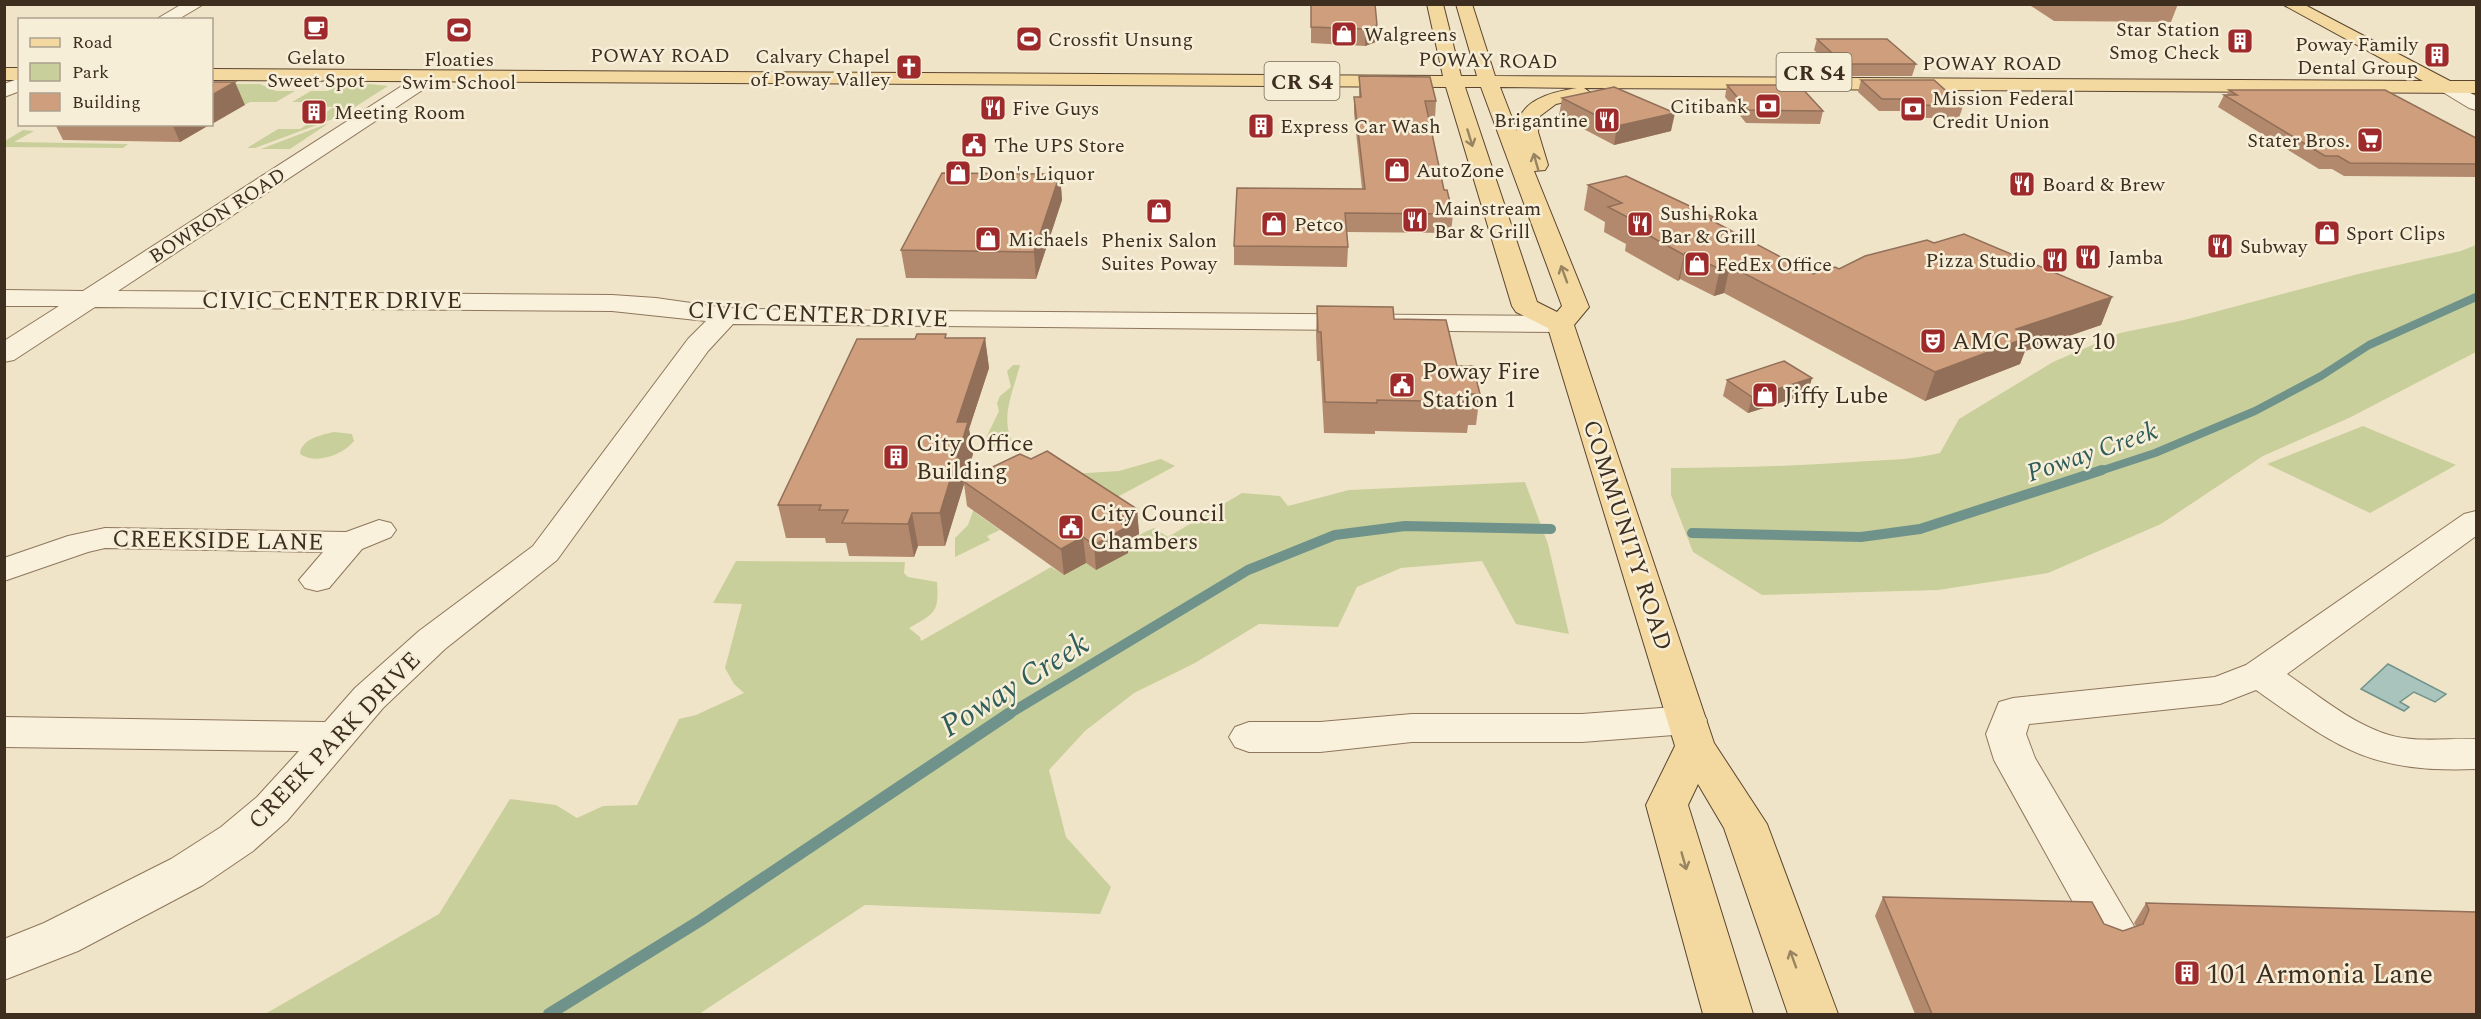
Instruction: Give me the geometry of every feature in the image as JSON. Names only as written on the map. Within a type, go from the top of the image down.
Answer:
[{"type":"main road","points":[[1435,4],[1451,76],[1504,234],[1525,306],[1560,324],[1576,307],[1487,77],[1464,4]]},
{"type":"main road","points":[[2290,4],[2448,87]]},
{"type":"main road","name":"POWAY ROAD","points":[[213,64],[606,66],[1000,80],[1451,76]]},
{"type":"main road","points":[[213,73],[275,70],[294,65]]},
{"type":"main road","points":[[429,77],[435,73],[450,71],[509,71],[561,66]]},
{"type":"main road","points":[[493,77],[543,72],[592,72],[606,66]]},
{"type":"main road","name":"POWAY ROAD","points":[[213,73],[666,78],[829,73],[939,73],[978,68],[1175,69],[1716,85],[1938,79]]},
{"type":"main road","points":[[1000,80],[1056,75],[1151,75],[1175,69]]},
{"type":"main road","points":[[1938,79],[1950,82],[1966,78],[2066,78],[2103,74],[2476,76]]},
{"type":"main road","name":"POWAY ROAD","points":[[1487,77],[1938,79],[2476,87]]},
{"type":"main road","points":[[1543,217],[1549,202],[1530,141],[1528,123],[1538,107],[1557,98],[1589,91],[1716,85]]},
{"type":"main road","points":[[1490,194],[1514,203],[1525,229],[1554,247]]},
{"type":"main road","name":"COMMUNITY ROAD","points":[[1560,324],[1691,733],[1745,824],[1813,1014]]},
{"type":"main road","points":[[1691,733],[1667,805],[1728,1014]]},
{"type":"street","points":[[167,18],[196,4]]},
{"type":"street","name":"BOWRON ROAD","points":[[4,354],[429,77]]},
{"type":"street","points":[[4,91],[18,85]]},
{"type":"street","points":[[2448,87],[2476,104]]},
{"type":"street","name":"CIVIC CENTER DRIVE","points":[[4,298],[612,303],[648,305],[726,316],[1560,324]]},
{"type":"street","name":"CREEK PARK DRIVE","points":[[4,960],[61,937],[187,872],[229,844],[272,809],[369,698],[432,640],[545,553],[698,345],[726,316]]},
{"type":"street","points":[[2112,928],[2015,760],[2006,734],[2013,712],[2220,690],[2260,674],[2476,521]]},
{"type":"street","name":"CREEKSIDE LANE","points":[[4,570],[80,543],[105,538],[364,536],[317,580]]},
{"type":"street","points":[[2260,674],[2344,730],[2379,747],[2413,753],[2476,754]]},
{"type":"street","points":[[1249,737],[1320,737],[1412,728],[1582,728],[1691,733]]},
{"type":"street","points":[[4,732],[335,737]]},
{"type":"green space","points":[[213,84],[260,84],[276,91],[295,91],[276,102],[250,102],[244,105]]},
{"type":"green space","points":[[370,84],[388,86],[341,116],[255,148],[247,148],[278,129],[300,129],[334,107],[314,106],[318,102],[292,102],[311,91],[328,91],[333,88]]},
{"type":"green space","points":[[329,123],[290,149],[261,149]]},
{"type":"green space","points":[[23,130],[34,131],[14,142],[128,144],[123,148],[5,147],[5,141]]},
{"type":"green space","points":[[2476,245],[2476,352],[2349,418],[2263,456],[2161,524],[2048,573],[1938,590],[1762,595],[1693,552],[1671,495],[1671,468],[1830,463],[1908,458],[1940,453],[1959,419],[2053,362],[2120,333],[2184,320],[2362,273],[2461,251]]},
{"type":"green space","points":[[1013,365],[1020,365],[1007,422],[1012,441],[987,449],[986,438],[999,411],[997,403],[1000,396],[1011,387],[1007,371]]},
{"type":"green space","points":[[2363,426],[2456,465],[2370,513],[2267,464]]},
{"type":"green space","points":[[334,432],[352,434],[354,441],[343,450],[328,457],[313,459],[300,454],[308,441]]},
{"type":"green space","points":[[1161,459],[1175,466],[1108,502],[1084,488],[1068,488],[1050,476],[1033,483],[1022,479],[1053,463],[1069,465],[1070,474],[1119,471]]},
{"type":"green space","points":[[1525,482],[1548,544],[1569,634],[1516,624],[1482,561],[1401,568],[1357,587],[1338,627],[1259,624],[1195,663],[1134,693],[1085,731],[1049,770],[1066,837],[1111,887],[1100,914],[865,905],[699,1014],[265,1014],[439,914],[510,799],[556,805],[577,818],[603,806],[637,805],[679,719],[696,715],[744,693],[734,684],[725,668],[742,604],[713,603],[736,561],[905,562],[904,573],[908,577],[937,582],[937,600],[934,611],[909,628],[920,637],[921,641],[1051,567],[1064,575],[1086,563],[1096,570],[1122,545],[1136,537],[1154,528],[1168,537],[1242,493],[1280,496],[1288,506],[1349,490]]},
{"type":"green space","points":[[976,503],[976,513],[1000,530],[987,536],[990,540],[955,557],[955,538],[968,525]]},
{"type":"water","points":[[2388,664],[2446,694],[2435,702],[2414,692],[2400,702],[2409,707],[2404,711],[2361,689]]},
{"type":"building","points":[[1311,4],[1375,4],[1377,25],[1365,29],[1311,27]]},
{"type":"building","points":[[1817,39],[1887,39],[1916,64],[1844,64]]},
{"type":"building","points":[[1359,76],[1430,77],[1436,101],[1425,101],[1444,190],[1447,190],[1453,214],[1345,213],[1348,247],[1234,246],[1237,188],[1365,189],[1354,97],[1361,97]]},
{"type":"building","points":[[1861,80],[1934,80],[1963,106],[1916,105],[1909,99],[1882,99]]},
{"type":"building","points":[[213,82],[235,82],[213,94]]},
{"type":"building","points":[[1727,85],[1799,85],[1823,111],[1748,110]]},
{"type":"building","points":[[1614,87],[1675,113],[1617,126],[1562,98]]},
{"type":"building","name":"Stater Bros.","points":[[2229,90],[2385,90],[2476,138],[2476,164],[2350,163],[2338,156],[2325,156],[2224,95],[2237,95]]},
{"type":"building","points":[[942,173],[1060,174],[1034,252],[901,250]]},
{"type":"building","points":[[1626,176],[1715,218],[1709,219],[1813,274],[1835,267],[1839,269],[1865,256],[1927,240],[1934,243],[1964,234],[2112,297],[2016,329],[2031,336],[1935,372],[1730,266],[1720,269],[1685,253],[1684,255],[1630,225],[1639,223],[1608,207],[1622,203],[1588,185]]},
{"type":"building","points":[[1317,306],[1393,307],[1394,319],[1446,320],[1457,366],[1473,366],[1480,394],[1469,394],[1470,402],[1377,400],[1377,403],[1325,402],[1321,332],[1318,332]]},
{"type":"building","name":"City Office Building","points":[[917,334],[946,334],[945,338],[985,338],[957,422],[968,422],[940,513],[912,513],[908,524],[842,523],[848,510],[819,510],[821,505],[778,505],[857,339],[915,339]]},
{"type":"building","points":[[1784,361],[1812,378],[1752,397],[1727,380]]},
{"type":"building","points":[[1047,451],[1137,509],[1116,520],[1127,527],[1094,545],[1083,537],[1061,549],[963,481],[1020,454],[1031,459]]},
{"type":"building","name":"101 Armonia Lane","points":[[1883,897],[2092,902],[2104,924],[2123,931],[2143,924],[2149,910],[2146,903],[2476,912],[2476,1014],[1932,1014]]},
{"type":"waterway","name":"Poway Creek","points":[[2097,472],[2155,453],[2255,411],[2321,376],[2369,345],[2476,297]]},
{"type":"waterway","name":"Poway Creek","points":[[1692,533],[1861,537],[1920,529],[2102,470]]},
{"type":"waterway","name":"Poway Creek","points":[[1007,715],[1248,570],[1335,535],[1405,526],[1551,529]]},
{"type":"waterway","name":"Poway Creek","points":[[549,1014],[701,920],[1007,715]]},
{"type":"place","name":"Gelato Sweet Spot","points":[[316,28]]},
{"type":"place","name":"Floaties Swim School","points":[[459,30]]},
{"type":"place","name":"Walgreens","points":[[1344,34]]},
{"type":"place","name":"Crossfit Unsung","points":[[1029,39]]},
{"type":"place","name":"Star Station Smog Check","points":[[2240,41]]},
{"type":"place","name":"Poway Family Dental Group","points":[[2437,55]]},
{"type":"place","name":"Calvary Chapel of Poway Valley","points":[[909,67]]},
{"type":"place","name":"Citibank","points":[[1768,106]]},
{"type":"place","name":"Five Guys","points":[[993,108]]},
{"type":"place","name":"Mission Federal Credit Union","points":[[1913,109]]},
{"type":"place","name":"Meeting Room","points":[[314,112]]},
{"type":"place","name":"Brigantine","points":[[1607,120]]},
{"type":"place","name":"Express Car Wash","points":[[1261,126]]},
{"type":"place","name":"Stater Bros.","points":[[2370,140]]},
{"type":"place","name":"The UPS Store","points":[[974,145]]},
{"type":"place","name":"AutoZone","points":[[1397,170]]},
{"type":"place","name":"Don's Liquor","points":[[958,173]]},
{"type":"place","name":"Board & Brew","points":[[2022,184]]},
{"type":"place","name":"Phenix Salon Suites Poway","points":[[1159,211]]},
{"type":"place","name":"Mainstream Bar & Grill","points":[[1415,220]]},
{"type":"place","name":"Petco","points":[[1274,224]]},
{"type":"place","name":"Sushi Roka Bar & Grill","points":[[1640,224]]},
{"type":"place","name":"Sport Clips","points":[[2327,233]]},
{"type":"place","name":"Michaels","points":[[988,239]]},
{"type":"place","name":"Subway","points":[[2220,246]]},
{"type":"place","name":"Jamba","points":[[2088,257]]},
{"type":"place","name":"Pizza Studio","points":[[2055,260]]},
{"type":"place","name":"FedEx Office","points":[[1697,264]]},
{"type":"place","name":"AMC Poway 10","points":[[1933,341]]},
{"type":"place","name":"Poway Fire Station 1","points":[[1402,385]]},
{"type":"place","name":"Jiffy Lube","points":[[1765,395]]},
{"type":"place","name":"City Office Building","points":[[896,457]]},
{"type":"place","name":"City Council Chambers","points":[[1071,527]]},
{"type":"place","name":"101 Armonia Lane","points":[[2187,973]]}]
